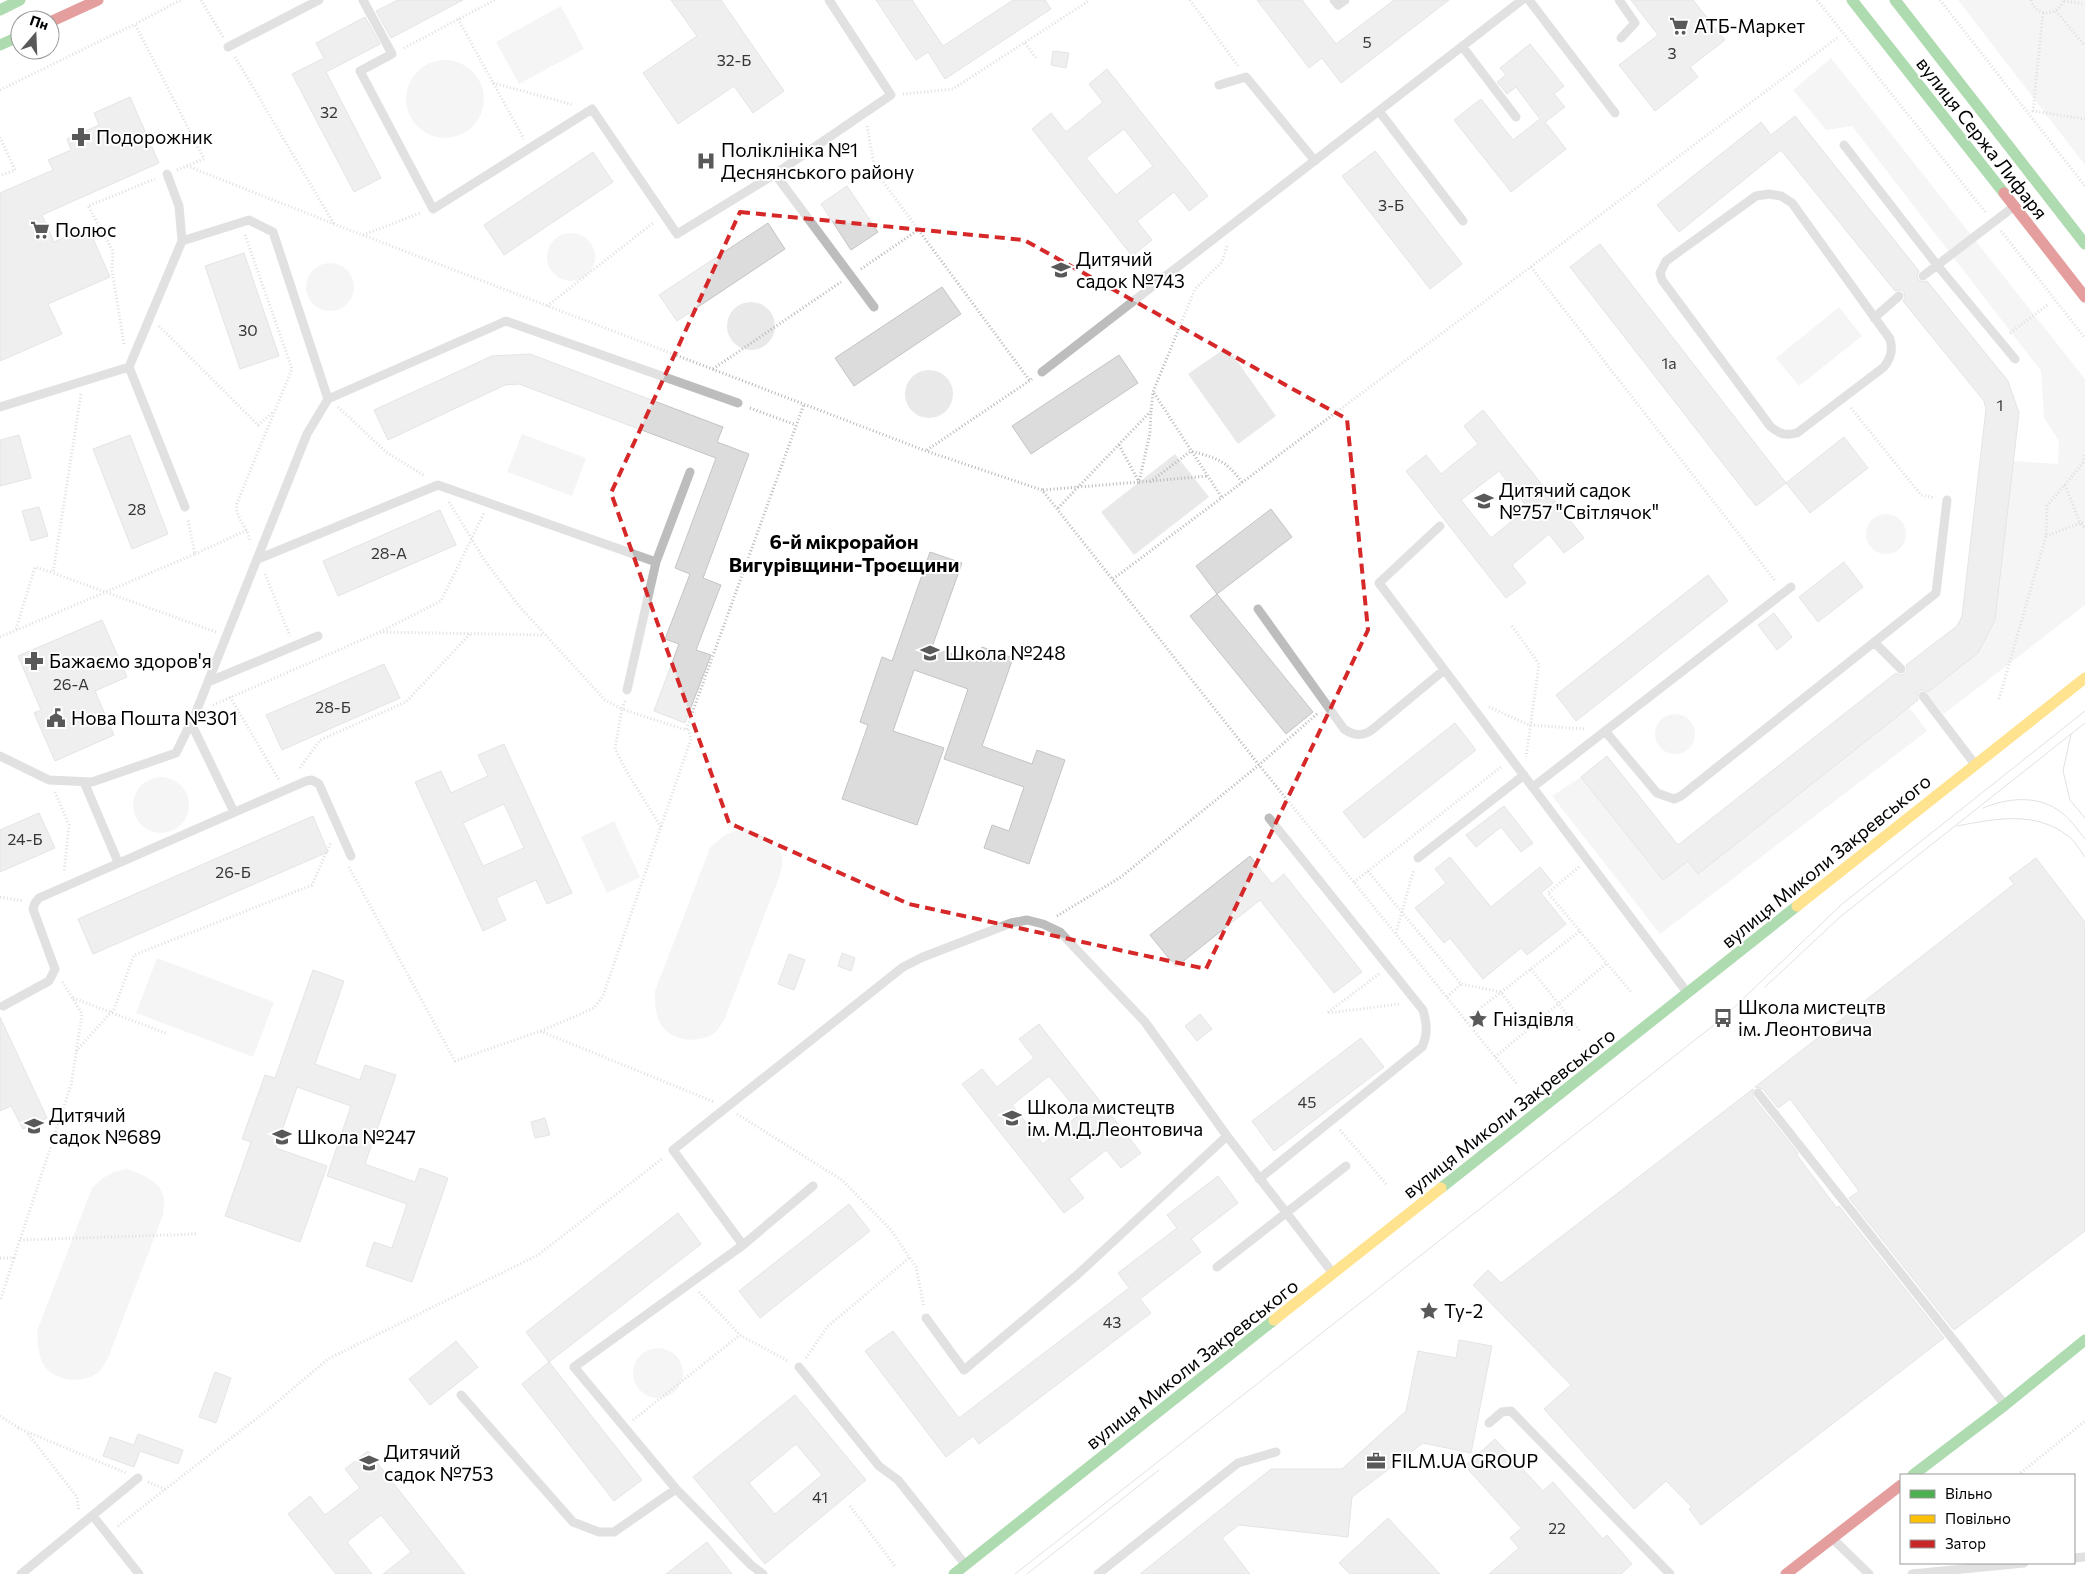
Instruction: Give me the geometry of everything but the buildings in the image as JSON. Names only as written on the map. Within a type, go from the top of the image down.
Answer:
[{"type":"street","points":[[0,10],[20,0]]},
{"type":"street","points":[[60,17],[98,0]]},
{"type":"street","name":"вулиця Сержа Лифаря","points":[[1852,0],[2085,297]]},
{"type":"street","name":"вулиця Сержа Лифаря","points":[[1895,0],[2085,244]]},
{"type":"street","name":"вулиця Миколи Закревського","points":[[954,1574],[2085,678]]},
{"type":"street","points":[[1914,1474],[2005,1405],[2085,1340]]},
{"type":"street","points":[[1786,1574],[1900,1486]]},
{"type":"lane","points":[[228,47],[319,0]]},
{"type":"lane","points":[[363,0],[392,54],[360,70],[433,209],[592,109],[677,234],[775,174],[891,95],[829,0]]},
{"type":"lane","points":[[1334,0],[1338,5],[1345,0]]},
{"type":"lane","points":[[1042,372],[1522,0]]},
{"type":"lane","points":[[1529,0],[1615,113]]},
{"type":"lane","points":[[1619,0],[1635,23],[1622,38]]},
{"type":"lane","points":[[1462,46],[1516,117]]},
{"type":"lane","points":[[1219,85],[1246,77],[1314,161]]},
{"type":"lane","points":[[1379,111],[1463,221]]},
{"type":"lane","points":[[1844,145],[2014,360]]},
{"type":"lane","points":[[167,174],[179,206],[182,241],[129,367],[185,507]]},
{"type":"lane","points":[[775,174],[874,307]]},
{"type":"lane","points":[[1769,194],[1781,196],[1792,203],[1890,339],[1892,349],[1890,358],[1884,367],[1843,398],[1796,433],[1787,435],[1778,433],[1770,426],[1662,280],[1660,273],[1662,266],[1666,261],[1756,196],[1769,194]]},
{"type":"lane","points":[[1924,276],[2014,206]]},
{"type":"lane","points":[[182,241],[249,220],[273,232],[328,398]]},
{"type":"lane","points":[[1874,318],[1899,296]]},
{"type":"lane","points":[[0,756],[49,780],[92,782],[176,753],[196,712],[307,434],[328,398],[506,322],[738,404]]},
{"type":"lane","points":[[0,407],[129,367]]},
{"type":"lane","points":[[627,690],[656,562],[690,472]]},
{"type":"lane","points":[[258,559],[438,485],[656,562]]},
{"type":"lane","points":[[1605,731],[1658,793],[1674,799],[1681,796],[1936,594],[1947,500]]},
{"type":"lane","points":[[1440,526],[1379,583],[1688,994]]},
{"type":"lane","points":[[1533,787],[1787,590]]},
{"type":"lane","points":[[1258,609],[1344,729],[1355,735],[1367,734],[1444,670]]},
{"type":"lane","points":[[208,682],[318,636]]},
{"type":"lane","points":[[1874,642],[1901,669]]},
{"type":"lane","points":[[1923,696],[1976,765]]},
{"type":"lane","points":[[191,723],[234,812]]},
{"type":"lane","points":[[1418,858],[1524,775]]},
{"type":"lane","points":[[2,1006],[49,981],[55,969],[33,909],[35,903],[43,895],[306,781],[316,780],[349,860]]},
{"type":"lane","points":[[84,782],[118,862]]},
{"type":"lane","points":[[1259,1178],[1422,1047],[1427,1036],[1427,1022],[1423,1010],[1269,818]]},
{"type":"lane","points":[[743,1245],[673,1150],[904,967],[923,957],[1011,923],[1027,920],[1043,924],[1060,932],[1145,1022],[1227,1136],[1334,1274]]},
{"type":"lane","points":[[1758,1093],[2005,1405]]},
{"type":"lane","points":[[926,1318],[964,1370],[1077,1275],[1227,1136]]},
{"type":"lane","points":[[1217,1267],[1346,1166]]},
{"type":"lane","points":[[764,1574],[751,1565],[676,1489],[574,1366],[743,1245],[813,1186]]},
{"type":"lane","points":[[800,1367],[879,1466],[898,1480],[966,1565]]},
{"type":"lane","points":[[461,1395],[572,1522],[585,1528],[599,1532],[614,1532],[676,1489]]},
{"type":"lane","points":[[1489,1423],[1502,1412],[1512,1411],[1670,1574]]},
{"type":"lane","points":[[1098,1574],[1238,1463],[1276,1452]]},
{"type":"lane","points":[[21,1574],[138,1478]]},
{"type":"lane","points":[[93,1516],[139,1574]]},
{"type":"lane","points":[[1832,1538],[1869,1574]]},
{"type":"lane","points":[[1912,1574],[2014,1564]]},
{"type":"path","points":[[0,90],[181,0]]},
{"type":"path","points":[[201,0],[334,224]]},
{"type":"path","points":[[392,54],[495,0]]},
{"type":"path","points":[[891,95],[953,89],[1090,0]]},
{"type":"path","points":[[1190,0],[1246,77]]},
{"type":"path","points":[[1817,0],[2085,338]]},
{"type":"path","points":[[1940,0],[2085,186]]},
{"type":"path","points":[[2031,0],[2037,10],[2043,13],[2056,11],[2064,0],[2085,4]]},
{"type":"path","points":[[2056,11],[2085,46]]},
{"type":"path","points":[[2043,13],[2033,111],[2085,119]]},
{"type":"path","points":[[458,19],[529,148]]},
{"type":"path","points":[[129,367],[117,311],[112,270],[113,251],[88,206],[204,159],[135,24]]},
{"type":"path","points":[[1113,579],[1837,38]]},
{"type":"path","points":[[1025,43],[1036,58]]},
{"type":"path","points":[[493,83],[592,109]]},
{"type":"path","points":[[865,113],[875,171],[1030,381]]},
{"type":"path","points":[[0,137],[15,170],[0,176]]},
{"type":"path","points":[[187,166],[926,451],[1042,490],[1208,476]]},
{"type":"path","points":[[362,235],[433,209]]},
{"type":"path","points":[[547,306],[664,215]]},
{"type":"path","points":[[241,222],[292,369],[237,503],[237,512],[250,540],[247,555],[258,559],[295,646]]},
{"type":"path","points":[[1139,482],[1150,433],[1153,392],[1195,289],[1222,262],[1235,223]]},
{"type":"path","points":[[861,269],[918,230]]},
{"type":"path","points":[[1531,266],[1787,590]]},
{"type":"path","points":[[713,369],[844,280]]},
{"type":"path","points":[[2000,341],[2049,304]]},
{"type":"path","points":[[150,316],[258,425],[273,413]]},
{"type":"path","points":[[926,451],[1042,372]]},
{"type":"path","points":[[53,573],[83,381]]},
{"type":"path","points":[[1153,392],[1222,498]]},
{"type":"path","points":[[328,398],[386,452],[438,485],[485,561],[520,606],[604,700],[622,710],[686,730],[804,404]]},
{"type":"path","points":[[1843,398],[1921,495],[1947,500]]},
{"type":"path","points":[[738,404],[796,425]]},
{"type":"path","points":[[1058,508],[1151,411]]},
{"type":"path","points":[[1119,445],[1139,482]]},
{"type":"path","points":[[1191,451],[1229,465],[1242,482]]},
{"type":"path","points":[[1150,482],[1191,451]]},
{"type":"path","points":[[1999,699],[2046,536],[2047,506],[2083,463],[2085,453]]},
{"type":"path","points":[[2065,485],[2080,523],[2085,528]]},
{"type":"path","points":[[1042,490],[1259,765],[1517,1084]]},
{"type":"path","points":[[196,712],[380,632],[441,600],[489,503]]},
{"type":"path","points":[[185,507],[195,554]]},
{"type":"path","points":[[2046,536],[2080,523],[2085,523]]},
{"type":"path","points":[[0,637],[247,530]]},
{"type":"path","points":[[16,630],[35,568],[106,591],[227,636]]},
{"type":"path","points":[[1512,626],[1539,664],[1529,725],[1524,775]]},
{"type":"path","points":[[380,632],[544,634]]},
{"type":"path","points":[[230,697],[285,790],[320,740],[406,702],[470,634]]},
{"type":"path","points":[[627,690],[615,749],[628,774],[661,827]]},
{"type":"path","points":[[1043,924],[1121,878],[1259,765],[1327,706]]},
{"type":"path","points":[[1488,706],[1529,725],[1605,731]]},
{"type":"path","points":[[349,860],[455,1061],[540,1031],[594,1008],[603,996],[691,739],[688,726]]},
{"type":"path","points":[[1354,882],[1512,759]]},
{"type":"path","points":[[49,780],[69,825],[62,886]]},
{"type":"path","points":[[1396,934],[1401,911],[1418,858],[1417,833]]},
{"type":"path","points":[[76,1051],[114,1009],[134,955],[312,885],[332,838],[337,847]]},
{"type":"path","points":[[1587,860],[1548,893],[1631,992]]},
{"type":"path","points":[[1368,871],[1462,984],[1501,992],[1528,1029]]},
{"type":"path","points":[[0,897],[35,903]]},
{"type":"path","points":[[1465,1020],[1580,931]]},
{"type":"path","points":[[1495,1057],[1607,963]]},
{"type":"path","points":[[1388,967],[1327,1013],[1416,1002]]},
{"type":"path","points":[[0,1301],[71,1085],[82,1014],[55,969]]},
{"type":"path","points":[[1531,969],[1581,1032]]},
{"type":"path","points":[[1447,997],[1462,984]]},
{"type":"path","points":[[72,998],[168,1034]]},
{"type":"path","points":[[540,1031],[726,1108],[842,1180],[891,1230],[916,1266],[926,1318]]},
{"type":"path","points":[[1332,1120],[1387,1185]]},
{"type":"path","points":[[107,1534],[270,1408],[328,1359],[538,1255],[673,1150]]},
{"type":"path","points":[[20,1240],[196,1234]]},
{"type":"path","points":[[690,1283],[740,1335],[800,1367],[827,1327],[910,1257]]},
{"type":"path","points":[[0,1258],[14,1258]]},
{"type":"path","points":[[624,1427],[740,1335]]},
{"type":"path","points":[[0,1416],[30,1434],[77,1497],[80,1514]]},
{"type":"path","points":[[2019,1474],[2085,1421]]},
{"type":"path","points":[[18,1428],[165,1490]]},
{"type":"path","points":[[850,1506],[895,1566]]},
{"type":"highlighted area","points":[[740,212],[1024,240],[1347,419],[1368,630],[1206,969],[909,904],[729,823],[611,493]]},
{"type":"shaded area","points":[[1958,0],[2085,0],[2085,165]]},
{"type":"shaded area","points":[[561,6],[584,49],[519,84],[496,42]]},
{"type":"shaded area","points":[[1831,58],[2085,379],[2085,605],[1944,714],[1926,693],[1978,653],[1995,620],[2013,461],[2058,464],[2059,441],[2044,418],[2041,371],[1852,126],[1826,130],[1793,90]]},
{"type":"shaded area","points":[[445,60],[460,63],[477,77],[481,84],[484,99],[481,114],[467,131],[460,135],[445,138],[430,135],[413,121],[409,114],[406,99],[409,84],[423,67],[430,63]]},
{"type":"shaded area","points":[[571,233],[580,235],[588,240],[593,248],[595,257],[593,266],[588,274],[580,279],[571,281],[562,279],[554,274],[549,266],[547,257],[549,248],[554,240],[562,235]]},
{"type":"shaded area","points":[[330,263],[339,265],[347,270],[352,278],[354,287],[352,296],[347,304],[339,309],[330,311],[321,309],[313,304],[308,296],[306,287],[308,278],[313,270],[321,265]]},
{"type":"shaded area","points":[[751,302],[760,304],[768,309],[773,317],[775,326],[773,335],[768,343],[760,348],[751,350],[742,348],[734,343],[729,335],[727,326],[729,317],[734,309],[742,304]]},
{"type":"shaded area","points":[[1839,307],[1862,336],[1799,386],[1776,358]]},
{"type":"shaded area","points":[[1227,347],[1276,416],[1238,444],[1188,374]]},
{"type":"shaded area","points":[[929,370],[938,372],[946,377],[951,385],[953,394],[951,403],[946,411],[938,416],[929,418],[920,416],[912,411],[907,403],[905,394],[907,385],[912,377],[920,372]]},
{"type":"shaded area","points":[[522,434],[586,458],[572,496],[507,472]]},
{"type":"shaded area","points":[[1175,454],[1209,497],[1134,555],[1101,512]]},
{"type":"shaded area","points":[[1886,514],[1900,520],[1906,534],[1900,548],[1886,554],[1872,548],[1866,534],[1872,520]]},
{"type":"shaded area","points":[[1909,707],[1927,731],[1660,934],[1552,796],[1581,777],[1663,880]]},
{"type":"shaded area","points":[[1675,714],[1689,720],[1695,734],[1689,748],[1675,754],[1661,748],[1655,734],[1661,720]]},
{"type":"shaded area","points":[[161,777],[181,785],[189,805],[181,825],[161,833],[141,825],[133,805],[141,785]]},
{"type":"shaded area","points":[[614,821],[640,877],[607,893],[581,837]]},
{"type":"shaded area","points":[[744,829],[767,839],[780,852],[782,864],[780,875],[720,1027],[713,1034],[699,1039],[692,1040],[677,1037],[664,1029],[658,1019],[655,991],[710,848],[726,835]]},
{"type":"shaded area","points":[[157,958],[274,1002],[253,1057],[136,1013]]},
{"type":"shaded area","points":[[127,1169],[150,1179],[159,1187],[164,1198],[163,1215],[103,1367],[96,1374],[82,1379],[74,1380],[58,1377],[46,1368],[42,1362],[37,1331],[92,1188],[108,1175]]},
{"type":"shaded area","points":[[658,1348],[667,1350],[678,1359],[683,1373],[681,1382],[672,1393],[658,1398],[649,1396],[638,1387],[633,1373],[635,1364],[644,1353]]},
{"type":"tram line","points":[[1015,1574],[1723,1018],[1842,904],[2085,711]]},
{"type":"tram line","points":[[1765,987],[1840,917],[2085,723]]},
{"type":"tram line","points":[[2071,734],[2063,771],[2070,800],[2085,818]]},
{"type":"tram line","points":[[1983,808],[2011,800],[2040,802],[2062,813],[2073,823],[2085,839]]},
{"type":"tram line","points":[[1957,826],[2000,819],[2042,822],[2068,836],[2085,857]]},
{"type":"tram line","points":[[1027,1574],[1159,1470]]},
{"type":"traffic: fast","points":[[0,10],[20,0]]},
{"type":"traffic: fast","points":[[1852,0],[2004,193]]},
{"type":"traffic: fast","points":[[1895,0],[2085,244]]},
{"type":"traffic: fast","points":[[0,45],[10,40]]},
{"type":"traffic: fast","points":[[1441,1188],[1797,906]]},
{"type":"traffic: fast","points":[[954,1574],[1274,1320]]},
{"type":"traffic: fast","points":[[1914,1474],[2005,1405],[2085,1340]]},
{"type":"traffic: slow","points":[[1797,906],[2085,678]]},
{"type":"traffic: slow","points":[[1274,1320],[1441,1188]]},
{"type":"traffic: jam","points":[[60,17],[98,0]]},
{"type":"traffic: jam","points":[[2004,193],[2085,297]]},
{"type":"traffic: jam","points":[[1786,1574],[1900,1486]]},
{"type":"place","name":"АТБ-Маркет","points":[[1679,26]]},
{"type":"place","name":"Подорожник","points":[[81,137]]},
{"type":"place","name":"Поліклініка №1 Деснянського району","points":[[706,161]]},
{"type":"place","name":"Полюс","points":[[40,230]]},
{"type":"place","name":"Дитячий садок №743","points":[[1061,270]]},
{"type":"place","name":"Дитячий садок №757 \"Світлячок\"","points":[[1484,501]]},
{"type":"place","name":"Школа №248","points":[[930,653]]},
{"type":"place","name":"Бажаємо здоров'я","points":[[34,661]]},
{"type":"place","name":"Нова Пошта №301","points":[[56,718]]},
{"type":"place","name":"Школа мистецтв ім. Леонтовича","points":[[1723,1018]]},
{"type":"place","name":"Гніздівля","points":[[1478,1019]]},
{"type":"place","name":"Школа мистецтв ім. М.Д.Леонтовича","points":[[1012,1118]]},
{"type":"place","name":"Дитячий садок №689","points":[[34,1126]]},
{"type":"place","name":"Школа №247","points":[[282,1137]]},
{"type":"place","name":"Ту-2","points":[[1429,1311]]},
{"type":"place","name":"FILM.UA GROUP","points":[[1376,1461]]},
{"type":"place","name":"Дитячий садок №753","points":[[369,1463]]},
{"type":"district","name":"6-й мікрорайон Вигурівщини-Троєщини","points":[[844,554]]}]
